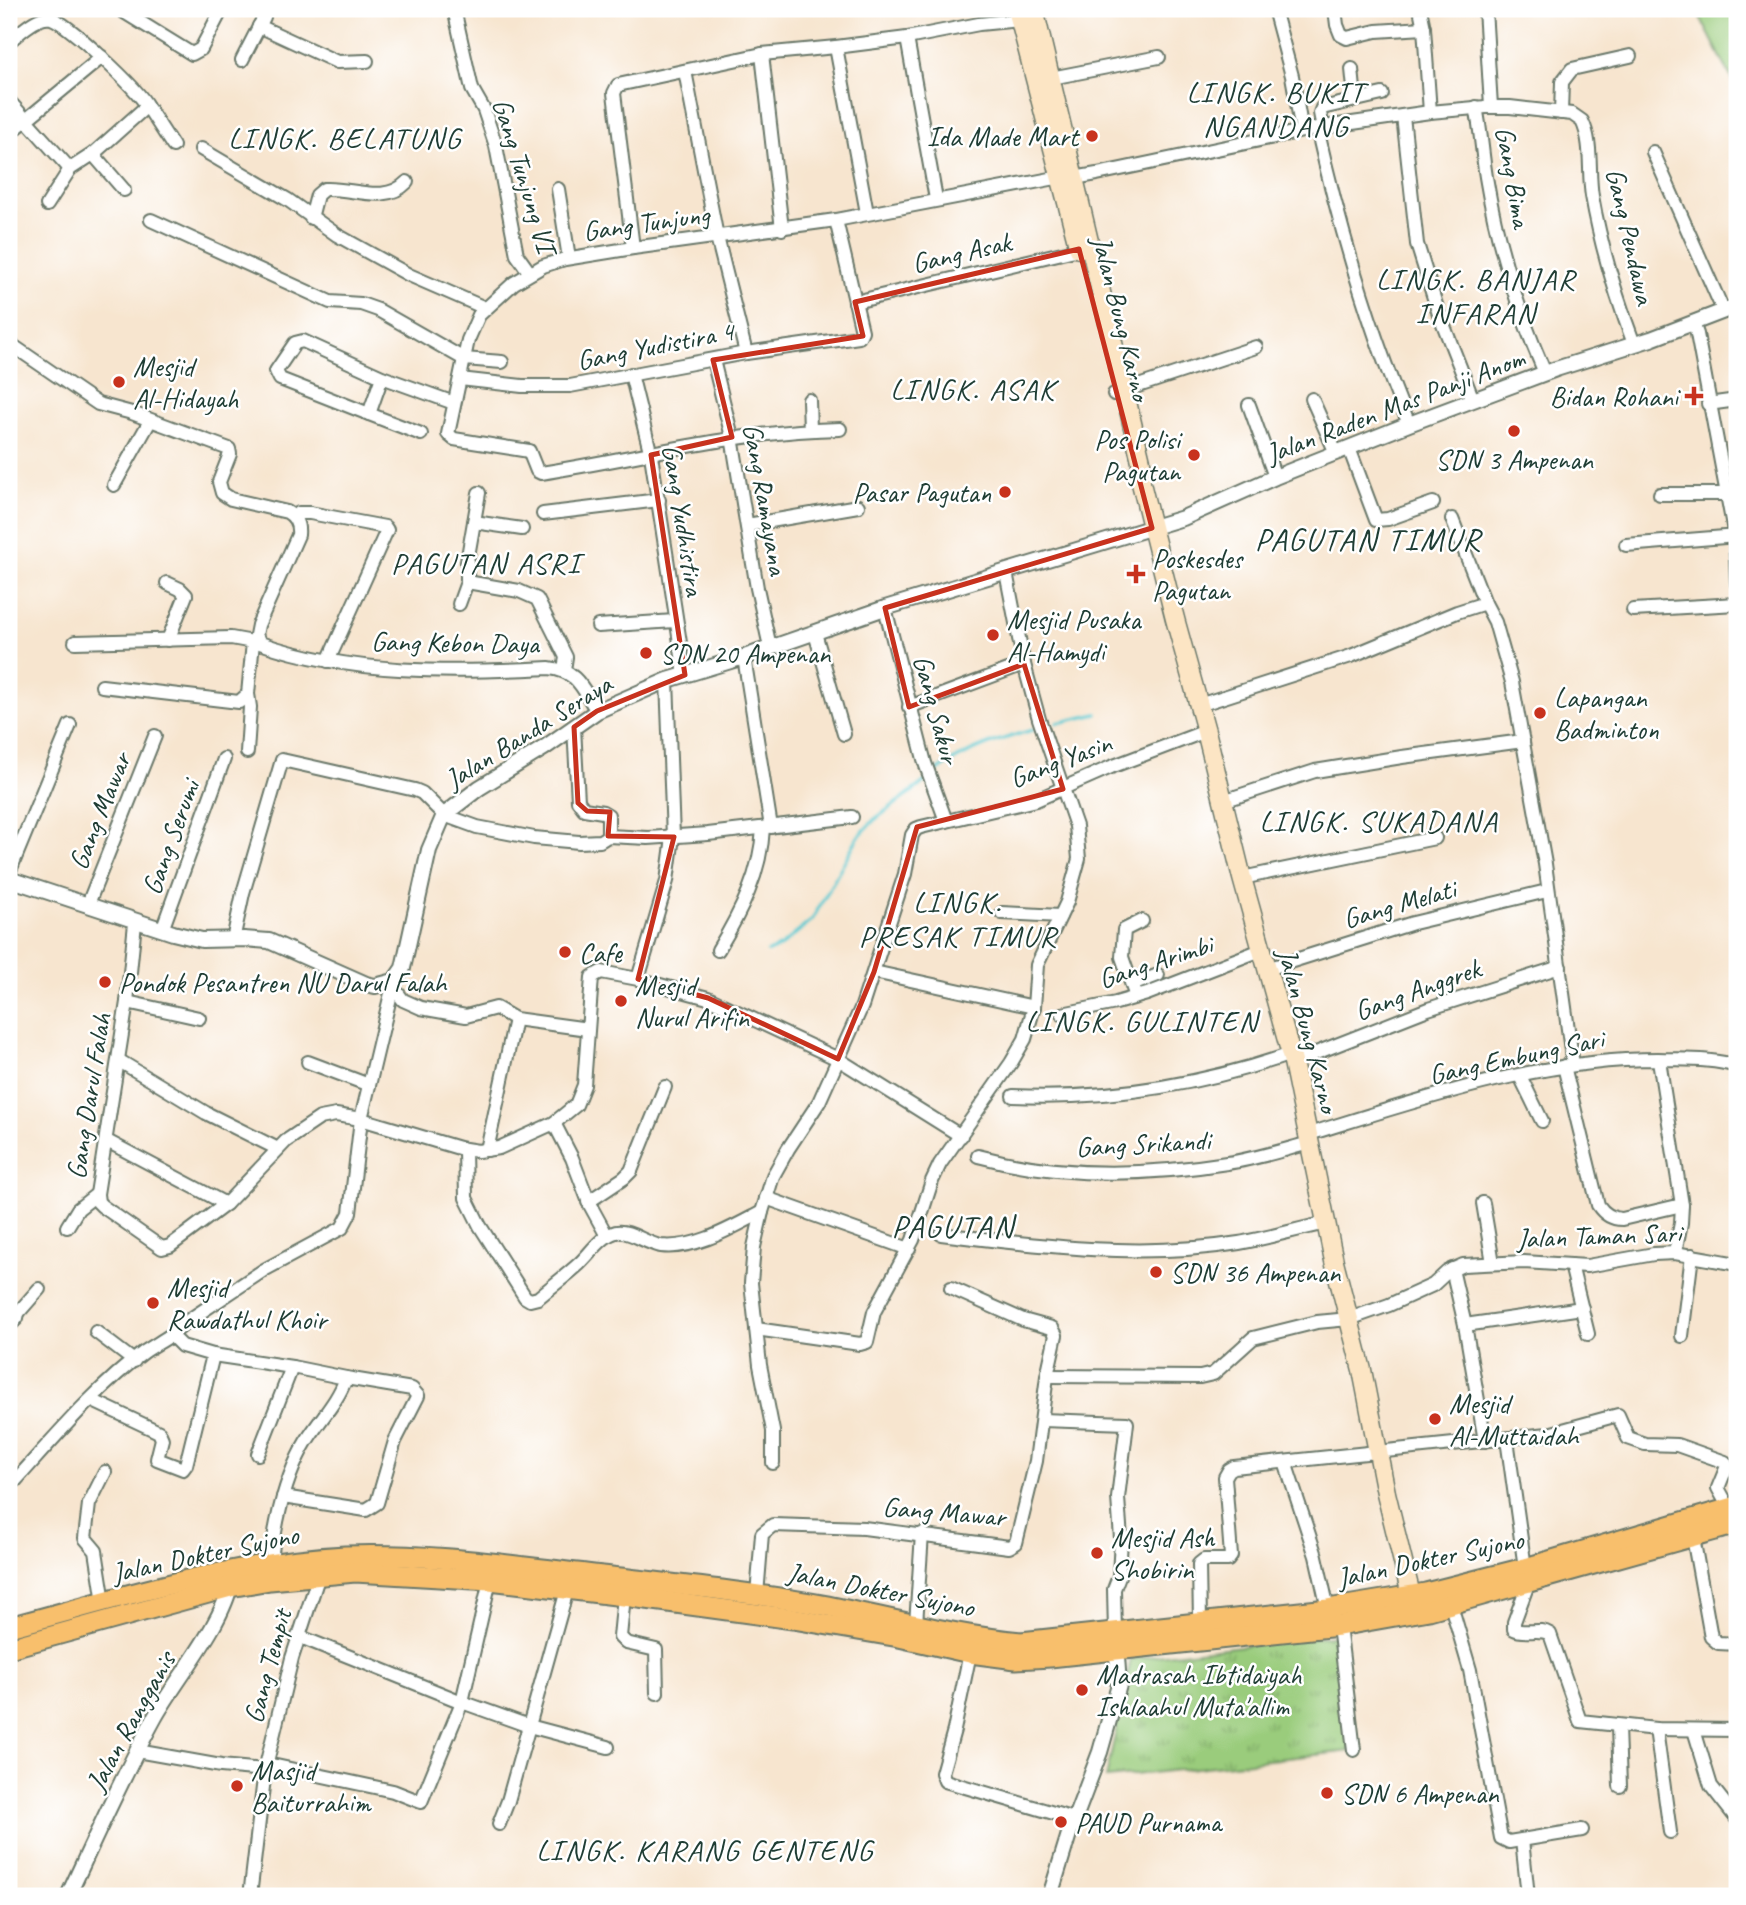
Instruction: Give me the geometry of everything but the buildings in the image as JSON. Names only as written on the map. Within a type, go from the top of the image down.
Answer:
[{"type":"highway","name":"Jalan Dokter Sujono","points":[[9,1627],[104,1602],[346,1556],[482,1562],[649,1590],[757,1595],[971,1636],[1021,1642],[1116,1641],[1200,1622],[1412,1602],[1526,1576],[1735,1513]]},
{"type":"highway","points":[[1643,1542],[1693,1537],[1735,1513]]},
{"type":"highway","points":[[270,1571],[319,1575],[379,1572],[490,1580],[624,1596],[649,1590],[970,1653],[1016,1659],[1116,1641],[1339,1626],[1412,1602],[1451,1605],[1526,1576]]},
{"type":"highway","points":[[9,1648],[232,1579]]},
{"type":"main road","name":"Jalan Bung Karno","points":[[1024,12],[1051,78],[1079,249],[1142,461],[1141,483],[1167,589],[1261,950],[1292,1058],[1412,1602]]},
{"type":"main road","points":[[1024,12],[1067,178]]},
{"type":"main road","name":"Jalan Bung Karno","points":[[1067,178],[1120,393]]},
{"type":"street","points":[[119,9],[193,54],[201,49],[222,9]]},
{"type":"street","points":[[131,18],[142,9]]},
{"type":"street","name":"Gang Tunjung VI","points":[[454,9],[472,89],[484,110],[496,146],[517,255],[530,273]]},
{"type":"street","points":[[1274,9],[1292,76],[1302,131]]},
{"type":"street","points":[[1335,9],[1341,35],[1347,38],[1376,31],[1424,28]]},
{"type":"street","points":[[1420,9],[1424,28],[1430,112]]},
{"type":"street","points":[[1485,9],[1491,106]]},
{"type":"street","points":[[633,248],[620,120],[614,93],[617,86],[762,54],[907,38],[1024,12]]},
{"type":"street","points":[[242,60],[261,15],[337,62],[368,61]]},
{"type":"street","points":[[9,41],[35,22],[51,18],[102,57],[135,89],[173,146]]},
{"type":"street","points":[[907,38],[936,199]]},
{"type":"street","points":[[836,47],[867,213]]},
{"type":"street","points":[[762,54],[782,229]]},
{"type":"street","points":[[1561,113],[1562,82],[1572,69],[1630,56]]},
{"type":"street","points":[[9,134],[102,57]]},
{"type":"street","points":[[1051,78],[1159,57]]},
{"type":"street","points":[[1352,69],[1355,99]]},
{"type":"street","points":[[685,71],[717,237],[746,353]]},
{"type":"street","points":[[1382,94],[1322,108],[1320,128],[1338,214],[1359,288],[1391,382],[1409,424]]},
{"type":"street","points":[[9,101],[71,169]]},
{"type":"street","points":[[47,205],[71,169],[93,154],[147,106]]},
{"type":"street","name":"Gang Tunjung","points":[[454,407],[468,340],[485,307],[530,273],[569,258],[836,220],[1320,128],[1491,106],[1561,113]]},
{"type":"street","name":"Gang Bima","points":[[1476,107],[1483,141],[1486,177],[1509,275],[1545,373]]},
{"type":"street","name":"Gang Pendawa","points":[[1561,113],[1572,114],[1582,121],[1587,137],[1591,193],[1600,237],[1634,344]]},
{"type":"street","points":[[1403,117],[1409,152],[1417,244],[1438,311],[1473,400]]},
{"type":"street","points":[[201,149],[288,200],[337,235],[409,275],[485,307]]},
{"type":"street","points":[[1653,152],[1730,308]]},
{"type":"street","points":[[93,154],[124,190]]},
{"type":"street","points":[[311,218],[317,195],[324,189],[382,194],[398,189],[407,182]]},
{"type":"street","points":[[558,189],[569,258]]},
{"type":"street","points":[[151,220],[330,302],[361,304],[378,310],[464,359],[502,362]]},
{"type":"street","points":[[836,220],[855,302]]},
{"type":"street","name":"Gang Asak","points":[[855,302],[1079,249]]},
{"type":"street","name":"Gang Yudistira 4","points":[[460,379],[551,387],[570,386],[746,353],[859,337],[862,331],[855,302]]},
{"type":"street","name":"Jalan Raden Mas Panji Anom","points":[[1152,528],[1409,424],[1730,308]]},
{"type":"street","points":[[1693,323],[1736,536],[1737,584]]},
{"type":"street","points":[[421,434],[280,379],[276,371],[295,343],[301,341],[454,407],[448,434],[450,437],[529,451],[537,471],[544,473],[732,437],[810,429],[840,429]]},
{"type":"street","points":[[9,343],[98,404],[132,413],[230,451],[219,482],[222,493],[232,499],[287,512],[294,517],[298,535],[258,625],[248,694],[250,707],[247,752]]},
{"type":"street","points":[[1120,393],[1256,346]]},
{"type":"street","name":"Gang Ramayana","points":[[713,360],[732,437],[757,588],[770,647]]},
{"type":"street","name":"Gang Yudhistira","points":[[631,374],[651,454],[685,675]]},
{"type":"street","points":[[369,414],[382,377]]},
{"type":"street","points":[[1312,399],[1343,450],[1376,520],[1388,519],[1433,503]]},
{"type":"street","points":[[809,400],[810,429]]},
{"type":"street","points":[[1709,404],[1737,400]]},
{"type":"street","points":[[1248,405],[1276,477]]},
{"type":"street","points":[[114,485],[150,421]]},
{"type":"street","points":[[459,604],[467,582],[467,562],[480,493]]},
{"type":"street","points":[[1660,494],[1726,494]]},
{"type":"street","points":[[542,514],[659,500]]},
{"type":"street","points":[[747,525],[858,506]]},
{"type":"street","points":[[294,517],[299,513],[310,513],[385,527],[387,530],[328,661]]},
{"type":"street","points":[[1452,519],[1495,622],[1523,741],[1560,967],[1569,1065],[1598,1205],[1603,1212],[1622,1219],[1682,1205]]},
{"type":"street","points":[[474,522],[522,529]]},
{"type":"street","name":"Jalan Banda Seraya","points":[[394,984],[406,960],[429,850],[444,816],[479,788],[597,710],[667,680],[744,657],[884,608],[1152,528]]},
{"type":"street","points":[[1626,545],[1736,536]]},
{"type":"street","points":[[756,1329],[864,1344],[874,1311],[917,1231],[940,1164],[1025,1039],[1034,1007],[1037,965],[1067,902],[1079,859],[1076,827],[1039,719],[1024,664],[1006,572]]},
{"type":"street","points":[[467,582],[519,591],[537,599],[566,657],[564,670]]},
{"type":"street","points":[[167,583],[186,595],[168,640]]},
{"type":"street","points":[[1199,705],[1351,656],[1485,603]]},
{"type":"street","points":[[1633,610],[1737,604]]},
{"type":"street","name":"Gang Sakur","points":[[884,608],[925,763],[946,821]]},
{"type":"street","points":[[598,626],[675,621]]},
{"type":"street","points":[[815,633],[844,734]]},
{"type":"street","name":"Gang Kebon Daya","points":[[75,642],[231,638],[255,640],[328,661],[431,672],[549,668],[564,670],[574,676],[597,710]]},
{"type":"street","points":[[718,950],[749,893],[767,827],[744,657]]},
{"type":"street","points":[[909,707],[1024,664]]},
{"type":"street","points":[[667,680],[673,837],[667,881],[638,979],[708,998],[838,1059],[961,1136]]},
{"type":"street","points":[[102,686],[230,702],[239,702],[248,694]]},
{"type":"street","points":[[9,873],[70,725]]},
{"type":"street","points":[[574,727],[578,801],[584,809],[608,815],[608,836]]},
{"type":"street","name":"Gang Yasin","points":[[874,972],[905,874],[912,835],[916,829],[1036,800],[1115,765],[1206,731]]},
{"type":"street","name":"Gang Mawar","points":[[88,904],[155,736]]},
{"type":"street","points":[[1223,801],[1315,771],[1523,741]]},
{"type":"street","name":"Gang Serumi","points":[[162,930],[224,759]]},
{"type":"street","points":[[233,940],[243,893],[282,760],[415,790],[422,793],[444,816],[477,827],[534,838],[598,842],[608,836],[673,837],[852,817]]},
{"type":"street","points":[[1242,878],[1435,838]]},
{"type":"street","points":[[9,879],[88,904],[135,923],[202,940],[256,939],[276,943],[310,961],[366,984],[394,984]]},
{"type":"street","name":"Gang Melati","points":[[1267,969],[1413,923],[1547,891]]},
{"type":"street","points":[[1002,913],[1060,916]]},
{"type":"street","points":[[1142,921],[1124,930],[1122,957],[1134,991],[1157,975]]},
{"type":"street","name":"Gang Darul Falah","points":[[135,923],[127,1002],[97,1194],[98,1202],[102,1206],[162,1248],[170,1246],[226,1203],[278,1149],[320,1118],[336,1115],[361,1119],[465,1150],[487,1150],[516,1142],[554,1123],[576,1105],[584,1085],[592,977],[601,972],[638,979]]},
{"type":"street","name":"Gang Arimbi","points":[[1062,1014],[1261,950]]},
{"type":"street","name":"Gang Anggrek","points":[[1013,1096],[1064,1098],[1118,1094],[1187,1082],[1292,1058],[1428,1009],[1560,967]]},
{"type":"street","points":[[773,1463],[773,1431],[760,1364],[751,1283],[754,1247],[766,1198],[778,1167],[819,1102],[874,972],[1034,1007]]},
{"type":"street","points":[[394,984],[403,1000],[421,1008],[466,1016],[494,1008],[515,1019],[588,1029]]},
{"type":"street","points":[[15,1481],[134,1360],[256,1275],[342,1228],[350,1213],[361,1119],[394,984]]},
{"type":"street","points":[[127,1002],[199,1018]]},
{"type":"street","points":[[487,1150],[515,1019]]},
{"type":"street","name":"Gang Embung Sari","points":[[1310,1138],[1408,1104],[1523,1083],[1569,1065],[1615,1059],[1704,1059],[1737,1066]]},
{"type":"street","points":[[1658,1059],[1682,1205],[1675,1253]]},
{"type":"street","points":[[118,1060],[206,1113],[278,1149]]},
{"type":"street","points":[[308,1062],[369,1085]]},
{"type":"street","points":[[1523,1083],[1542,1121]]},
{"type":"street","points":[[588,1202],[631,1171],[665,1087]]},
{"type":"street","points":[[554,1123],[572,1158],[588,1202],[607,1236]]},
{"type":"street","name":"Gang Srikandi","points":[[978,1156],[1041,1170],[1120,1172],[1227,1163],[1310,1138]]},
{"type":"street","points":[[107,1141],[226,1203]]},
{"type":"street","points":[[465,1150],[466,1198],[480,1226],[526,1298],[538,1298],[578,1265],[607,1236],[618,1232],[626,1233],[650,1243],[678,1246],[718,1233],[762,1212]]},
{"type":"street","points":[[66,1227],[78,1209],[97,1194]]},
{"type":"street","points":[[766,1198],[909,1249]]},
{"type":"street","points":[[1483,1203],[1493,1263]]},
{"type":"street","points":[[941,1234],[1119,1252],[1155,1251],[1238,1243],[1327,1223]]},
{"type":"street","name":"Jalan Taman Sari","points":[[1047,1376],[1200,1377],[1213,1374],[1253,1338],[1317,1322],[1349,1318],[1419,1292],[1433,1285],[1452,1269],[1468,1264],[1524,1262],[1598,1265],[1654,1254],[1675,1253],[1737,1264]]},
{"type":"street","points":[[1682,1336],[1692,1255]]},
{"type":"street","points":[[1571,1265],[1588,1334]]},
{"type":"street","points":[[1452,1269],[1465,1325],[1485,1441]]},
{"type":"street","name":"Gang Mawar","points":[[757,1595],[762,1534],[771,1526],[864,1528],[1007,1546],[1015,1544],[1036,1461],[1047,1376],[1057,1336],[1052,1328],[1023,1321],[951,1288]]},
{"type":"street","points":[[9,1326],[17,1318],[14,1309],[38,1289]]},
{"type":"street","points":[[1465,1325],[1582,1308]]},
{"type":"street","points":[[96,1332],[134,1360]]},
{"type":"street","points":[[171,1335],[182,1346],[213,1355],[412,1389],[418,1396],[395,1441],[377,1503],[370,1509],[361,1510],[283,1497]]},
{"type":"street","points":[[92,1400],[157,1431],[162,1437],[158,1460],[184,1468],[213,1355]]},
{"type":"street","points":[[258,1454],[292,1367]]},
{"type":"street","points":[[270,1571],[283,1497],[304,1445],[341,1393],[340,1376]]},
{"type":"street","points":[[1200,1622],[1199,1563],[1204,1560],[1228,1560],[1231,1556],[1225,1478],[1227,1472],[1234,1467],[1563,1432],[1620,1415],[1628,1438],[1638,1443],[1677,1445],[1725,1462],[1727,1466],[1718,1488],[1735,1513]]},
{"type":"street","points":[[1042,1420],[1125,1421],[1128,1425],[1118,1498],[1118,1527],[1121,1539],[1119,1576],[1114,1589],[1119,1685],[1100,1752],[1074,1819],[1050,1896]]},
{"type":"street","points":[[1507,1439],[1526,1576],[1514,1629],[1520,1632],[1544,1631],[1550,1634],[1578,1719],[1583,1723],[1656,1729],[1737,1730]]},
{"type":"street","points":[[1285,1462],[1315,1556],[1328,1609]]},
{"type":"street","points":[[104,1602],[96,1551],[85,1538],[89,1504],[105,1472]]},
{"type":"street","points":[[916,1625],[922,1534]]},
{"type":"street","points":[[1693,1537],[1711,1637],[1718,1643],[1737,1644]]},
{"type":"street","name":"Gang Tempit","points":[[250,1896],[266,1767],[298,1636],[319,1575]]},
{"type":"street","name":"Jalan Rangganis","points":[[68,1896],[137,1751],[173,1686],[212,1629],[232,1579]]},
{"type":"street","points":[[137,1751],[221,1766],[266,1767],[382,1788],[421,1802],[462,1702],[490,1580]]},
{"type":"street","points":[[499,1824],[508,1801],[567,1590]]},
{"type":"street","points":[[624,1596],[620,1637],[626,1643],[656,1650],[657,1693]]},
{"type":"street","points":[[1451,1605],[1470,1670],[1501,1838],[1509,1842],[1582,1830]]},
{"type":"street","points":[[1339,1626],[1354,1750]]},
{"type":"street","points":[[298,1636],[529,1726],[608,1747]]},
{"type":"street","points":[[970,1653],[942,1773],[944,1780],[949,1784],[1074,1819]]},
{"type":"street","points":[[1618,1726],[1620,1786]]},
{"type":"street","points":[[1656,1729],[1670,1832]]},
{"type":"street","points":[[1694,1730],[1711,1786],[1737,1819]]},
{"type":"street","points":[[1522,1840],[1528,1896]]},
{"type":"highlighted area","points":[[1079,249],[1152,528],[885,608],[909,707],[1024,664],[1063,789],[917,827],[874,972],[838,1059],[708,998],[638,979],[674,837],[608,836],[610,812],[587,811],[578,803],[574,727],[597,711],[685,675],[651,455],[732,437],[713,360],[863,336],[855,302]]},
{"type":"green space","points":[[1696,9],[1737,9],[1737,89]]},
{"type":"green space","points":[[1336,1635],[1350,1751],[1106,1778],[1131,1659]]},
{"type":"waterway","points":[[1057,723],[1097,714]]},
{"type":"waterway","points":[[936,772],[972,751],[1039,728]]},
{"type":"waterway","points":[[768,952],[781,946],[812,920],[858,837],[874,820],[927,780]]},
{"type":"place","name":"Ida Made Mart","points":[[1092,136]]},
{"type":"place","name":"Mesjid Al-Hidayah","points":[[119,382]]},
{"type":"place","name":"Bidan Rohani","points":[[1694,396]]},
{"type":"place","name":"SDN 3 Ampenan","points":[[1514,431]]},
{"type":"place","name":"Pos Polisi Pagutan","points":[[1194,455]]},
{"type":"place","name":"Pasar Pagutan","points":[[1005,492]]},
{"type":"place","name":"Poskesdes Pagutan","points":[[1136,574]]},
{"type":"place","name":"Mesjid Pusaka Al-Hamydi","points":[[993,635]]},
{"type":"place","name":"SDN 20 Ampenan","points":[[646,653]]},
{"type":"place","name":"Lapangan Badminton","points":[[1540,713]]},
{"type":"place","name":"Cafe","points":[[565,952]]},
{"type":"place","name":"Pondok Pesantren NU Darul Falah","points":[[105,982]]},
{"type":"place","name":"Mesjid Nurul Arifin","points":[[621,1001]]},
{"type":"place","name":"SDN 36 Ampenan","points":[[1156,1272]]},
{"type":"place","name":"Mesjid Rawdathul Khoir","points":[[153,1303]]},
{"type":"place","name":"Mesjid Al-Muttaidah","points":[[1435,1419]]},
{"type":"place","name":"Mesjid Ash Shobirin","points":[[1097,1553]]},
{"type":"place","name":"Madrasah Ibtidaiyah Ishlaahul Muta'allim","points":[[1082,1690]]},
{"type":"place","name":"Masjid Baiturrahim","points":[[237,1786]]},
{"type":"place","name":"SDN 6 Ampenan","points":[[1327,1793]]},
{"type":"place","name":"PAUD Purnama","points":[[1061,1822]]},
{"type":"district","name":"LINGK. BUKIT NGANDANG","points":[[1276,109]]},
{"type":"district","name":"LINGK. BELATUNG","points":[[345,138]]},
{"type":"district","name":"LINGK. BANJAR INFARAN","points":[[1476,296]]},
{"type":"district","name":"LINGK. ASAK","points":[[973,389]]},
{"type":"district","name":"PAGUTAN TIMUR","points":[[1368,539]]},
{"type":"district","name":"PAGUTAN ASRI","points":[[486,563]]},
{"type":"district","name":"LINGK. SUKADANA","points":[[1379,821]]},
{"type":"district","name":"LINGK. PRESAK TIMUR","points":[[958,919]]},
{"type":"district","name":"LINGK. GULINTEN","points":[[1142,1021]]},
{"type":"district","name":"PAGUTAN","points":[[953,1226]]},
{"type":"district","name":"LINGK. KARANG GENTENG","points":[[705,1850]]}]
